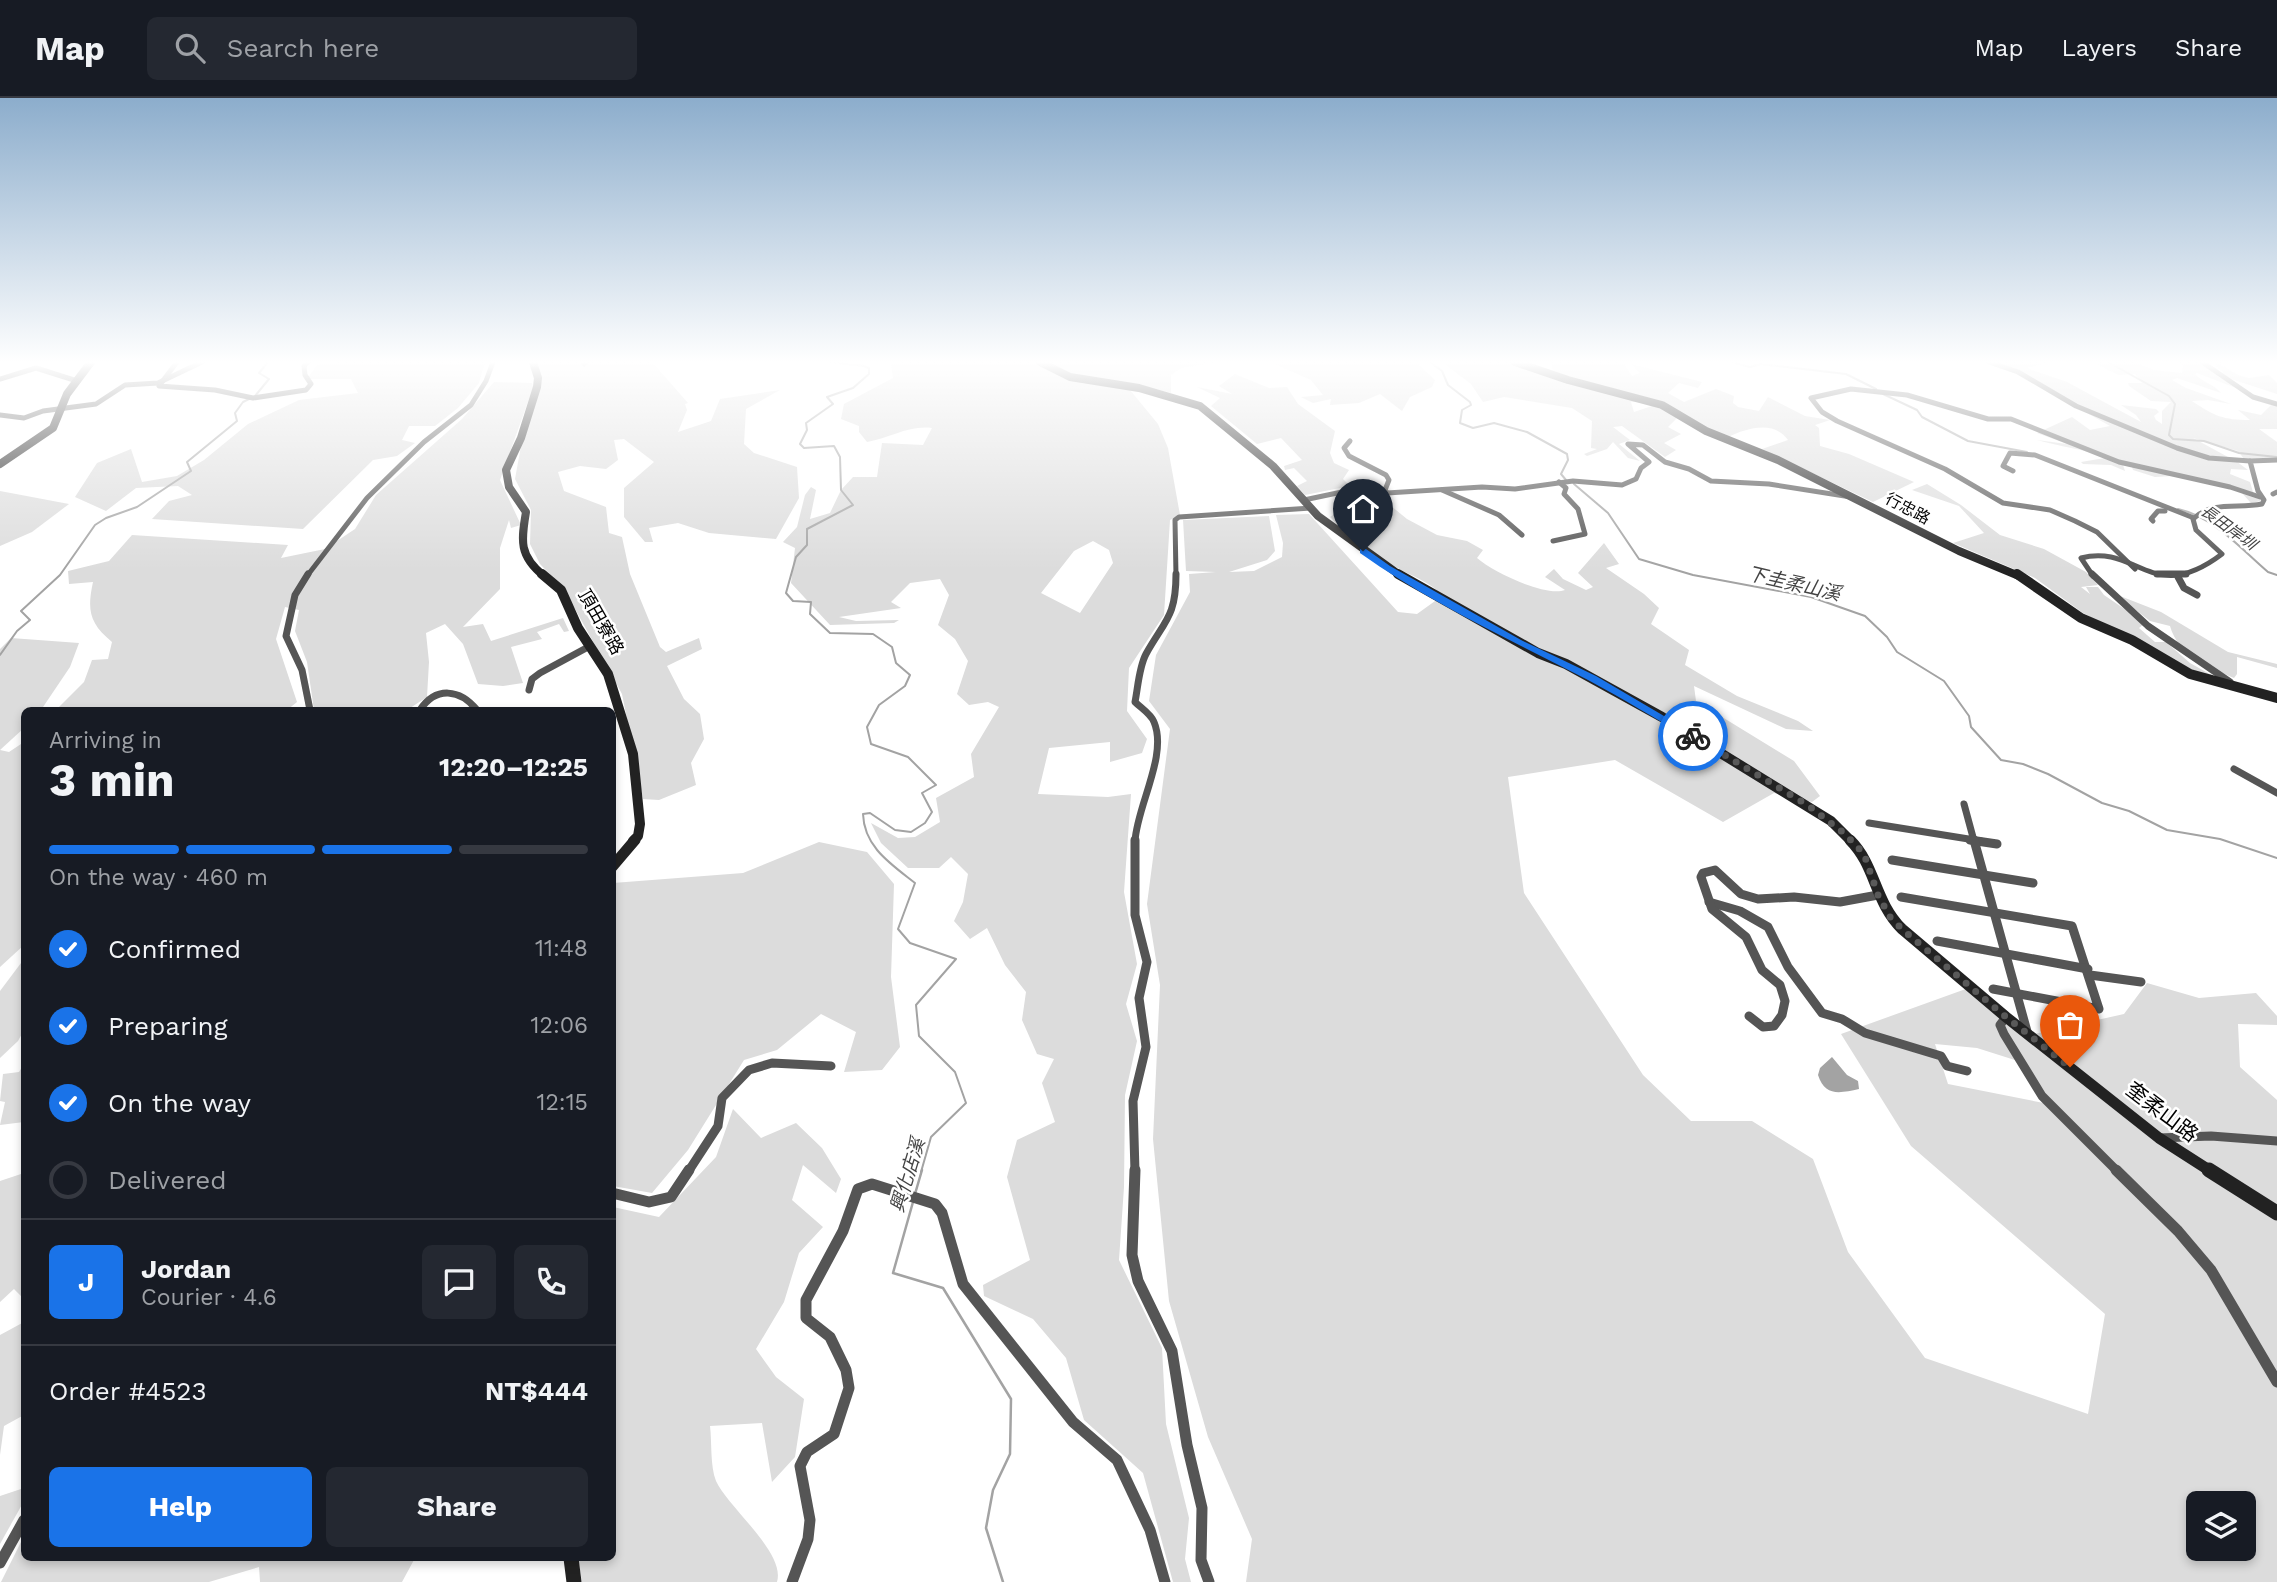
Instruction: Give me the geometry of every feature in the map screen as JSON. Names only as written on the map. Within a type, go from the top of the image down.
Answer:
[{"type":"street","points":[[0,464],[48,431]]},
{"type":"street","points":[[309,707],[302,670],[286,636],[295,595],[368,498],[439,431]]},
{"type":"street","name":"頂田寮路","points":[[523,431],[506,470],[509,487],[526,512],[521,541],[533,566],[561,590],[578,628],[608,674],[633,754],[639,808],[638,836],[616,862]]},
{"type":"street","name":"奎柔山路","points":[[1231,431],[1273,466],[1341,536],[1387,568],[1538,653],[1566,664],[1662,717],[1831,821],[1864,854],[1878,895],[1890,917],[1902,929],[2028,1035],[2132,1114],[2159,1138],[2277,1213]]},
{"type":"street","name":"行忠路","points":[[1707,431],[1778,460],[1959,551],[2012,571],[2081,618],[2132,640],[2190,674],[2277,698]]},
{"type":"street","points":[[1860,431],[1945,469],[2003,503],[2050,510],[2097,532],[2135,569]]},
{"type":"street","points":[[2044,431],[2119,462],[2230,487],[2260,497]]},
{"type":"street","points":[[2138,431],[2209,458],[2277,460]]},
{"type":"street","points":[[1350,441],[1344,448],[1349,456],[1386,475],[1389,480],[1385,490],[1387,493]]},
{"type":"street","points":[[1209,1582],[1202,1560],[1202,1508],[1187,1445],[1172,1351],[1138,1281],[1132,1255],[1135,1173],[1133,1101],[1146,1047],[1144,1018],[1139,998],[1147,962],[1135,915],[1136,824],[1152,773],[1158,736],[1153,719],[1135,702],[1145,656],[1163,631],[1175,600],[1175,520],[1179,517],[1308,504],[1348,489],[1387,493],[1490,487],[1516,489],[1561,481],[1615,486],[1633,481],[1639,475],[1639,470],[1649,462],[1628,444],[1633,442],[1643,445],[1669,464],[1689,469],[1711,481],[1769,484],[1854,497]]},
{"type":"street","points":[[2013,471],[2003,466],[2010,453],[2035,455],[2185,514]]},
{"type":"street","points":[[2153,521],[2151,519],[2158,511],[2196,516],[2215,505],[2258,505],[2264,502],[2254,482],[2254,468],[2250,461]]},
{"type":"street","points":[[1553,541],[1585,534],[1577,509],[1566,498],[1566,488],[1561,481]]},
{"type":"street","points":[[1441,490],[1499,514],[1522,536]]},
{"type":"street","points":[[2196,516],[2196,530],[2222,554],[2202,570],[2178,577],[2135,569],[2096,555],[2081,558],[2112,596],[2198,664],[2236,686]]},
{"type":"street","points":[[2178,577],[2183,588],[2197,595]]},
{"type":"street","points":[[529,690],[532,679],[540,673],[590,646]]},
{"type":"street","points":[[423,707],[431,697],[447,693],[467,697],[475,707]]},
{"type":"street","points":[[2235,769],[2277,793]]},
{"type":"street","points":[[1964,804],[2028,1035]]},
{"type":"street","points":[[1870,823],[1997,844]]},
{"type":"street","points":[[1892,860],[2033,883]]},
{"type":"street","points":[[1749,1016],[1763,1027],[1774,1026],[1782,1015],[1785,1001],[1780,985],[1762,970],[1746,937],[1717,915],[1709,902],[1701,877],[1703,873],[1712,869],[1720,872],[1735,889],[1749,897],[1794,897],[1840,902],[1878,895]]},
{"type":"street","points":[[1900,897],[2073,926],[2099,1009],[1993,989]]},
{"type":"street","points":[[1709,902],[1740,911],[1768,927],[1788,967],[1822,1013],[1842,1020],[1865,1034],[1941,1056],[1947,1066],[1967,1071]]},
{"type":"street","points":[[1937,941],[2141,982]]},
{"type":"street","points":[[2006,1017],[2000,1026],[2042,1096],[2161,1214],[2211,1270],[2277,1382]]},
{"type":"street","points":[[616,1194],[649,1202],[671,1197],[718,1126],[722,1098],[748,1070],[772,1063],[831,1066]]},
{"type":"street","points":[[2159,1138],[2211,1136],[2277,1141]]},
{"type":"street","points":[[792,1582],[808,1539],[810,1520],[800,1466],[807,1452],[834,1434],[849,1388],[846,1370],[830,1336],[806,1318],[806,1300],[843,1231],[858,1189],[872,1184],[935,1204],[942,1213],[962,1284],[1073,1422],[1117,1460],[1150,1530],[1165,1582]]},
{"type":"street","points":[[0,1563],[21,1525]]},
{"type":"street","points":[[571,1561],[574,1582]]},
{"type":"shaded area","points":[[239,431],[406,431],[402,440],[415,443],[397,456],[373,460],[303,529],[152,519],[169,501],[192,495],[178,486],[136,488],[106,511],[75,497],[97,463],[131,449],[142,482],[177,476],[204,460]]},
{"type":"shaded area","points":[[448,431],[517,431],[500,480],[521,525],[511,528],[509,520],[500,548],[500,589],[463,627],[483,624],[491,641],[563,618],[569,631],[564,632],[559,624],[537,632],[542,639],[511,647],[523,683],[503,686],[478,684],[463,644],[445,624],[426,633],[429,662],[427,697],[412,707],[314,707],[307,662],[295,631],[299,610],[285,607],[276,639],[297,702],[291,707],[59,707],[84,682],[92,660],[108,659],[112,642],[94,622],[90,608],[93,582],[69,584],[68,571],[109,561],[132,535],[288,545],[281,558],[325,549],[355,529],[376,495]]},
{"type":"shaded area","points":[[524,431],[745,431],[744,444],[754,453],[797,467],[799,498],[776,539],[709,533],[678,523],[649,528],[653,542],[645,542],[624,517],[624,488],[654,462],[624,439],[614,440],[618,460],[606,469],[580,466],[558,472],[564,491],[606,507],[609,533],[622,537],[630,574],[660,647],[666,652],[699,638],[702,649],[667,666],[684,699],[700,714],[704,739],[691,763],[696,785],[659,800],[643,799],[622,694],[564,589],[540,564],[530,544],[531,510],[515,479]]},
{"type":"shaded area","points":[[859,431],[903,431],[867,442]]},
{"type":"shaded area","points":[[930,431],[1161,431],[1168,448],[1180,515],[1170,520],[1164,615],[1129,668],[1127,711],[1147,739],[1142,753],[1110,762],[1110,742],[1049,748],[1038,794],[1108,797],[1131,794],[1124,892],[1137,964],[1126,1004],[1137,1041],[1125,1095],[1124,1187],[1119,1260],[1162,1348],[1166,1424],[1189,1518],[1185,1559],[1191,1582],[1173,1582],[1143,1473],[1084,1420],[1066,1358],[1033,1319],[984,1296],[983,1285],[1030,1260],[1007,1177],[1017,1140],[1055,1122],[1042,1083],[1054,1059],[1037,1054],[1022,1020],[1026,992],[1005,965],[987,928],[970,939],[954,921],[963,902],[968,874],[951,857],[939,868],[908,868],[881,843],[871,823],[898,838],[915,837],[940,822],[936,798],[974,777],[971,754],[999,707],[988,702],[969,705],[957,694],[968,661],[955,639],[938,625],[949,595],[940,579],[910,583],[891,602],[901,608],[839,617],[856,621],[899,620],[894,623],[830,625],[791,583],[795,548],[783,542],[797,527],[805,495],[811,487],[816,490],[810,519],[830,513],[841,490],[853,477],[877,477],[882,443],[923,445]],"holes":[[[1093,541],[1109,550],[1113,563],[1080,613],[1041,593],[1074,551]]]},
{"type":"shaded area","points":[[1242,431],[1335,431],[1330,453],[1334,463],[1349,470],[1343,479],[1350,486],[1305,495],[1297,486],[1307,481],[1294,468],[1285,470],[1284,466],[1302,460],[1281,438],[1257,444]]},
{"type":"shaded area","points":[[1592,431],[1619,431],[1630,440],[1619,444],[1640,461],[1628,458],[1613,442],[1607,449],[1587,456],[1584,454],[1597,449],[1591,448]]},
{"type":"shaded area","points":[[1629,431],[1676,431],[1681,434],[1664,443],[1676,450],[1665,457]]},
{"type":"shaded area","points":[[1715,431],[1742,431],[1728,437]]},
{"type":"shaded area","points":[[1777,431],[1819,431],[1820,446],[1849,454],[1914,482],[1873,502],[1762,449],[1788,440]]},
{"type":"shaded area","points":[[2133,431],[2182,451],[2236,461],[2248,470],[2231,469],[2230,474],[2250,482],[2253,492],[2261,501],[2251,503],[2241,492],[2234,489],[2171,476],[2155,477],[2123,465],[2125,471],[2111,465],[2083,464],[2081,462],[2105,458],[2037,440],[2067,444],[2037,433]]},
{"type":"shaded area","points":[[2141,431],[2262,431],[2277,442],[2277,458],[2244,459],[2238,451],[2193,438],[2228,457],[2205,457]]},
{"type":"shaded area","points":[[1927,484],[1961,505],[2000,535],[2044,549],[2086,572],[2098,585],[2081,587],[2090,594],[2086,587],[2098,587],[2104,595],[2145,623],[2139,628],[2155,642],[2166,642],[2190,663],[2222,681],[2193,670],[2083,613],[2035,578],[1953,543],[1984,533],[1959,506],[1912,490]]},
{"type":"shaded area","points":[[0,491],[69,504],[32,532],[0,546]]},
{"type":"shaded area","points":[[1349,500],[1385,501],[1407,519],[1437,535],[1467,541],[1483,550],[1477,558],[1495,570],[1545,590],[1565,590],[1545,577],[1554,569],[1563,579],[1586,590],[1593,587],[1578,573],[1604,543],[1619,564],[1606,568],[1644,594],[1659,608],[1651,624],[1689,650],[1685,665],[1737,696],[1798,721],[1813,731],[1786,729],[1694,686],[1696,701],[1794,761],[1820,796],[1812,802],[1774,793],[1723,822],[1615,760],[1508,777],[1524,893],[1643,1075],[1691,1121],[1752,1121],[1813,1159],[1848,1252],[1925,1358],[2088,1414],[2105,1314],[1911,1146],[1841,1034],[1974,986],[2030,1035],[2124,1014],[2147,983],[2199,998],[2256,993],[2277,1016],[2277,1025],[2238,1024],[2240,1067],[2277,1100],[2277,1582],[1246,1582],[1252,1539],[1208,1437],[1169,1301],[1153,1139],[1160,985],[1147,904],[1170,729],[1149,701],[1156,655],[1190,592],[1189,574],[1216,572],[1186,571],[1183,520],[1269,516],[1275,551],[1267,560],[1229,572],[1254,571],[1282,557],[1283,543],[1276,515],[1309,514],[1398,612],[1417,614],[1442,596],[1429,584],[1363,546],[1330,517],[1349,505]],"holes":[[[1935,1044],[1977,1048],[2018,1061],[2049,1104],[1948,1084]]]},
{"type":"shaded area","points":[[2115,594],[2161,612],[2228,652],[2277,664],[2277,668],[2237,657],[2237,674],[2234,678],[2214,669],[2187,652],[2174,636],[2170,626],[2150,621]]},
{"type":"shaded area","points":[[11,638],[79,643],[70,667],[43,707],[21,707],[21,731],[0,750],[0,649]]},
{"type":"shaded area","points":[[21,744],[21,948],[0,967],[0,750],[9,752]]},
{"type":"shaded area","points":[[819,842],[867,852],[894,884],[891,977],[900,1047],[882,1070],[844,1072],[856,1032],[821,1014],[777,1050],[744,1060],[688,1150],[652,1193],[616,1187],[616,883],[743,873]]},
{"type":"shaded area","points":[[21,963],[21,1036],[0,1058],[0,991]]},
{"type":"shaded area","points":[[1832,1057],[1847,1075],[1858,1081],[1859,1089],[1834,1092],[1825,1087],[1818,1075],[1820,1068]]},
{"type":"shaded area","points":[[21,1069],[21,1122],[0,1125],[5,1102],[0,1101],[3,1074],[19,1072]]},
{"type":"shaded area","points":[[733,1109],[761,1138],[796,1123],[822,1148],[841,1179],[836,1193],[803,1165],[792,1200],[823,1227],[799,1253],[784,1302],[756,1349],[776,1377],[804,1399],[795,1457],[772,1482],[762,1423],[710,1426],[716,1481],[765,1544],[777,1570],[777,1582],[582,1582],[578,1561],[616,1561],[616,1208],[659,1217],[716,1157]]},
{"type":"shaded area","points":[[21,1174],[21,1296],[14,1289],[0,1302],[0,1181]]},
{"type":"shaded area","points":[[21,1324],[21,1417],[4,1426],[0,1455],[0,1335]]},
{"type":"shaded area","points":[[21,1489],[21,1506],[0,1544],[0,1496]]},
{"type":"shaded area","points":[[21,1542],[21,1561],[413,1561],[402,1582],[260,1582],[259,1567],[209,1582],[1,1582]]},
{"type":"waterway","points":[[0,655],[17,631],[30,620],[21,611],[60,575],[95,525],[106,518],[137,507],[191,471],[187,462],[224,431]]},
{"type":"waterway","name":"興化店溪","points":[[806,431],[800,444],[804,448],[834,446],[840,457],[841,490],[853,505],[807,529],[807,545],[796,557],[786,593],[793,601],[811,602],[810,614],[830,633],[873,634],[892,647],[896,663],[910,675],[905,686],[879,705],[867,727],[871,744],[908,757],[936,785],[922,793],[932,812],[925,823],[911,832],[895,830],[870,813],[863,814],[868,836],[880,854],[915,883],[898,929],[910,943],[956,959],[916,1005],[919,1036],[955,1072],[966,1103],[931,1137],[921,1172]]},
{"type":"waterway","name":"下圭柔山溪","points":[[1524,431],[1567,454],[1568,460],[1561,474],[1566,480]]},
{"type":"waterway","name":"長田岸圳","points":[[1949,431],[1968,441],[2027,452]]},
{"type":"waterway","points":[[2170,431],[2169,435],[2173,439],[2204,441],[2239,453],[2277,457]]},
{"type":"waterway","name":"下圭柔山溪","points":[[1574,484],[1608,513],[1639,559],[1693,575],[1811,597],[1865,616],[1887,637],[1897,652],[1944,681],[1969,716],[1971,727],[2001,760],[2023,764],[2048,774],[2102,803],[2129,811],[2167,830],[2220,839],[2277,858]]},
{"type":"waterway","name":"長田岸圳","points":[[2178,509],[2215,526],[2268,572],[2277,575]]},
{"type":"waterway","name":"興化店溪","points":[[915,1194],[922,1170]]},
{"type":"waterway","name":"興化店溪","points":[[913,1202],[893,1273],[943,1288],[1011,1399],[1010,1454],[993,1490],[986,1528],[1003,1582]]},
{"type":"way so far","points":[[1693,736],[1831,821],[1864,854],[1878,895],[1890,917],[2006,1017],[2070,1067]]},
{"type":"route","points":[[1363,551],[1387,568],[1418,583],[1498,631],[1592,678],[1693,736]]}]
